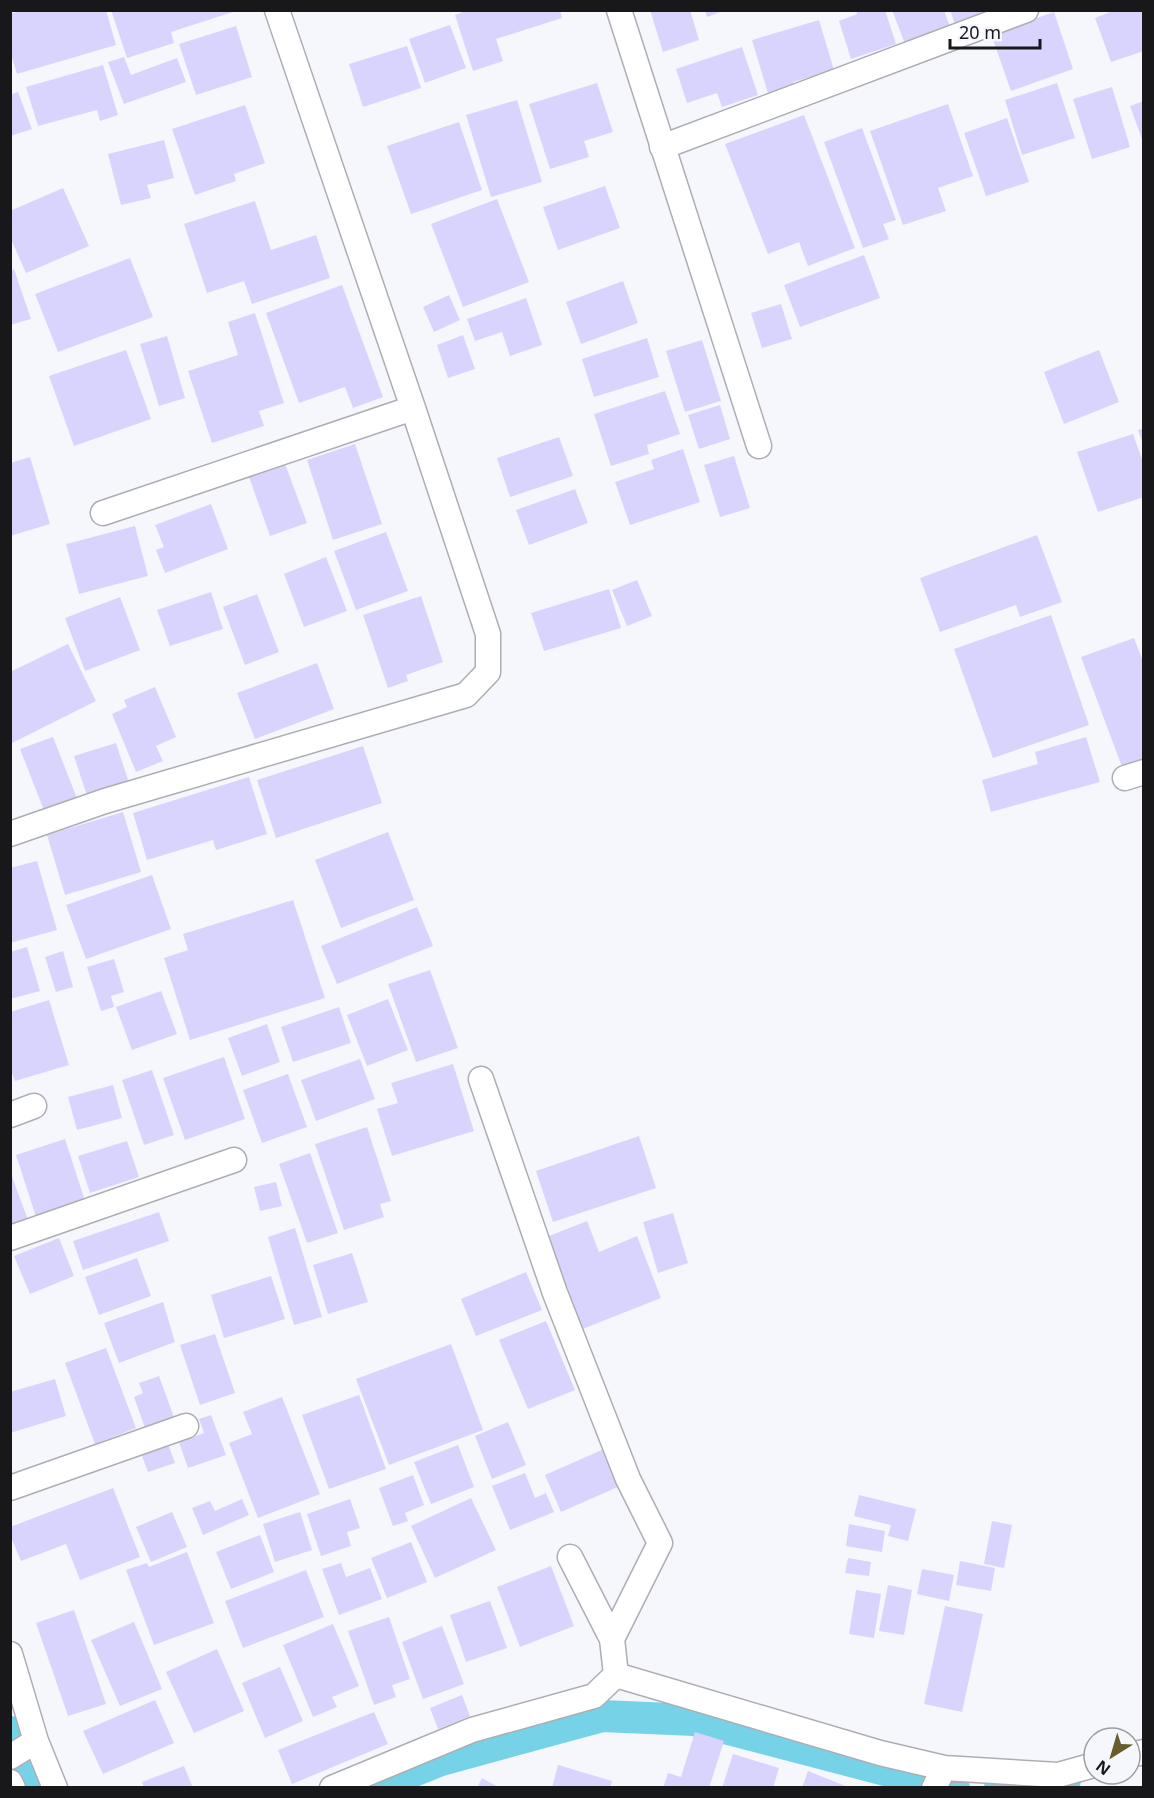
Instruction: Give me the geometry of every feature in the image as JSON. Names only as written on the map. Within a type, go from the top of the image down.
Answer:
[{"type":"street","points":[[10,834],[117,798],[466,695],[488,672],[488,634],[277,10]]},
{"type":"street","points":[[619,10],[759,446]]},
{"type":"street","points":[[662,147],[1026,10]]},
{"type":"street","points":[[103,513],[413,408]]},
{"type":"street","points":[[481,1079],[559,1304],[628,1479],[660,1543],[612,1639]]},
{"type":"street","points":[[10,1115],[34,1106]]},
{"type":"street","points":[[10,1238],[234,1160]]},
{"type":"street","points":[[10,1488],[186,1426]]},
{"type":"street","points":[[570,1557],[612,1639],[616,1675]]},
{"type":"street","points":[[10,1654],[24,1749],[55,1788]]},
{"type":"street","points":[[616,1675],[880,1753],[939,1778],[1058,1775],[1082,1768]]},
{"type":"street","points":[[332,1788],[472,1730],[594,1696],[616,1675]]},
{"type":"street","points":[[10,1782],[13,1788]]},
{"type":"building","points":[[23,10],[106,10],[116,45],[17,74],[10,51],[10,14]]},
{"type":"building","points":[[111,10],[236,11],[171,32],[174,43],[127,58]]},
{"type":"building","points":[[468,10],[560,10],[562,18],[496,39],[503,61],[473,71],[455,15]]},
{"type":"building","points":[[650,10],[690,10],[699,40],[663,52]]},
{"type":"building","points":[[705,10],[723,10],[723,11],[707,17]]},
{"type":"building","points":[[856,10],[885,10],[896,44],[851,59],[839,21],[857,14]]},
{"type":"building","points":[[892,10],[944,10],[950,27],[905,44]]},
{"type":"building","points":[[950,10],[980,10],[983,18],[956,27]]},
{"type":"building","points":[[1115,10],[1144,10],[1144,51],[1111,62],[1095,18]]},
{"type":"building","points":[[1054,12],[1073,69],[1011,91],[991,34]]},
{"type":"building","points":[[819,20],[834,70],[793,82],[796,93],[770,100],[752,40]]},
{"type":"building","points":[[450,25],[466,68],[425,83],[409,39]]},
{"type":"building","points":[[236,26],[252,77],[196,95],[179,44]]},
{"type":"building","points":[[407,46],[421,88],[363,107],[349,64]]},
{"type":"building","points":[[742,47],[758,95],[722,107],[717,93],[687,103],[676,69]]},
{"type":"building","points":[[124,57],[131,75],[177,58],[186,82],[124,104],[108,62]]},
{"type":"building","points":[[103,65],[118,115],[100,121],[97,110],[38,126],[26,87]]},
{"type":"building","points":[[597,83],[613,132],[584,141],[589,157],[550,169],[529,104]]},
{"type":"building","points":[[1057,83],[1075,138],[1022,155],[1005,100]]},
{"type":"building","points":[[1112,87],[1130,147],[1092,159],[1073,99]]},
{"type":"building","points":[[18,92],[32,129],[10,136],[10,95]]},
{"type":"building","points":[[517,100],[542,182],[491,197],[466,115]]},
{"type":"building","points":[[1144,101],[1144,142],[1143,142],[1130,106]]},
{"type":"building","points":[[948,104],[973,176],[938,188],[946,211],[903,225],[870,131]]},
{"type":"building","points":[[245,105],[265,163],[234,174],[236,181],[195,195],[172,129]]},
{"type":"building","points":[[804,115],[855,248],[808,266],[799,242],[768,254],[725,144]]},
{"type":"building","points":[[1007,118],[1029,182],[986,196],[964,133]]},
{"type":"building","points":[[459,122],[482,190],[411,214],[387,146]]},
{"type":"building","points":[[862,128],[896,220],[883,224],[889,239],[863,248],[824,142]]},
{"type":"building","points":[[164,140],[174,178],[147,185],[151,198],[121,205],[108,154]]},
{"type":"building","points":[[605,186],[620,228],[558,250],[543,207]]},
{"type":"building","points":[[63,188],[89,246],[26,273],[10,237],[10,211]]},
{"type":"building","points":[[497,199],[529,282],[463,307],[431,224]]},
{"type":"building","points":[[255,201],[271,250],[316,235],[330,278],[252,304],[244,281],[207,293],[184,224]]},
{"type":"building","points":[[864,255],[880,298],[800,327],[784,285]]},
{"type":"building","points":[[130,258],[153,317],[58,352],[35,294]]},
{"type":"building","points":[[14,269],[31,319],[10,325],[10,271]]},
{"type":"building","points":[[623,281],[638,323],[581,344],[566,302]]},
{"type":"building","points":[[342,285],[383,397],[353,408],[345,387],[299,403],[266,313]]},
{"type":"building","points":[[449,295],[460,320],[434,332],[423,307]]},
{"type":"building","points":[[526,298],[542,345],[510,356],[502,332],[475,341],[467,319]]},
{"type":"building","points":[[781,304],[792,339],[762,348],[751,313]]},
{"type":"building","points":[[255,313],[284,403],[259,411],[264,426],[212,443],[188,371],[238,355],[228,322]]},
{"type":"building","points":[[463,335],[475,369],[448,378],[437,345]]},
{"type":"building","points":[[167,336],[185,398],[159,406],[140,344]]},
{"type":"building","points":[[647,338],[659,377],[594,397],[582,359]]},
{"type":"building","points":[[702,340],[721,401],[685,412],[666,351]]},
{"type":"building","points":[[126,350],[151,419],[74,446],[49,376]]},
{"type":"building","points":[[1099,350],[1119,402],[1064,424],[1044,372]]},
{"type":"building","points":[[665,391],[680,434],[647,445],[649,454],[611,466],[594,414]]},
{"type":"building","points":[[720,405],[730,439],[699,449],[688,415]]},
{"type":"building","points":[[1144,428],[1144,444],[1143,444],[1138,430]]},
{"type":"building","points":[[1133,434],[1144,465],[1144,497],[1098,512],[1077,452]]},
{"type":"building","points":[[559,437],[573,476],[510,497],[497,458]]},
{"type":"building","points":[[355,444],[382,524],[333,540],[307,460]]},
{"type":"building","points":[[683,449],[700,502],[630,525],[615,482],[654,469],[651,460]]},
{"type":"building","points":[[734,456],[750,508],[720,517],[704,465]]},
{"type":"building","points":[[30,457],[50,524],[10,536],[10,463]]},
{"type":"building","points":[[284,461],[307,523],[270,536],[248,474]]},
{"type":"building","points":[[575,489],[588,523],[529,545],[516,510]]},
{"type":"building","points":[[211,504],[228,549],[165,573],[156,550],[164,547],[155,525]]},
{"type":"building","points":[[135,526],[148,576],[79,594],[66,544]]},
{"type":"building","points":[[386,532],[408,591],[356,610],[334,551]]},
{"type":"building","points":[[1037,535],[1062,602],[1020,617],[1016,605],[940,632],[920,578]]},
{"type":"building","points":[[326,557],[347,611],[304,627],[284,574]]},
{"type":"building","points":[[637,580],[652,616],[627,626],[612,590]]},
{"type":"building","points":[[609,589],[621,628],[544,651],[531,613]]},
{"type":"building","points":[[211,592],[223,629],[170,646],[157,610]]},
{"type":"building","points":[[257,594],[279,652],[245,665],[223,607]]},
{"type":"building","points":[[421,596],[443,662],[406,675],[408,681],[388,688],[363,615]]},
{"type":"building","points":[[120,597],[140,650],[85,671],[65,618]]},
{"type":"building","points":[[1051,615],[1089,725],[993,758],[954,649]]},
{"type":"building","points":[[1134,638],[1144,664],[1144,759],[1122,767],[1081,657]]},
{"type":"building","points":[[68,644],[96,701],[10,744],[10,672]]},
{"type":"building","points":[[317,663],[334,709],[255,739],[237,693]]},
{"type":"building","points":[[155,687],[176,737],[156,746],[163,761],[136,772],[112,714],[127,707],[124,700]]},
{"type":"building","points":[[53,737],[80,806],[47,818],[20,749]]},
{"type":"building","points":[[1086,737],[1100,782],[991,812],[982,780],[1038,764],[1035,752]]},
{"type":"building","points":[[116,743],[129,783],[87,796],[74,756]]},
{"type":"building","points":[[363,746],[382,803],[276,838],[257,780]]},
{"type":"building","points":[[249,777],[267,834],[216,850],[213,840],[147,860],[133,813]]},
{"type":"building","points":[[123,812],[141,872],[65,895],[47,835]]},
{"type":"building","points":[[388,832],[414,900],[341,928],[315,860]]},
{"type":"building","points":[[37,861],[57,930],[10,943],[10,868]]},
{"type":"building","points":[[152,875],[171,929],[86,959],[66,905]]},
{"type":"building","points":[[293,900],[325,998],[190,1040],[164,958],[188,950],[183,934]]},
{"type":"building","points":[[417,907],[433,946],[337,984],[321,946]]},
{"type":"building","points":[[27,947],[40,991],[10,999],[10,952]]},
{"type":"building","points":[[63,951],[73,987],[56,992],[45,957]]},
{"type":"building","points":[[114,959],[124,992],[111,996],[114,1007],[101,1011],[87,967]]},
{"type":"building","points":[[430,970],[458,1048],[416,1062],[388,984]]},
{"type":"building","points":[[161,991],[177,1034],[132,1050],[116,1007]]},
{"type":"building","points":[[388,999],[408,1050],[367,1066],[347,1015]]},
{"type":"building","points":[[49,1000],[69,1065],[15,1081],[10,1068],[10,1012]]},
{"type":"building","points":[[339,1007],[351,1043],[293,1062],[281,1027]]},
{"type":"building","points":[[267,1024],[280,1062],[242,1076],[228,1038]]},
{"type":"building","points":[[224,1057],[245,1119],[185,1140],[163,1078]]},
{"type":"building","points":[[360,1059],[375,1099],[316,1121],[301,1080]]},
{"type":"building","points":[[453,1064],[474,1131],[392,1156],[377,1109],[398,1103],[391,1083]]},
{"type":"building","points":[[152,1070],[174,1135],[144,1145],[122,1080]]},
{"type":"building","points":[[288,1074],[307,1127],[262,1143],[243,1090]]},
{"type":"building","points":[[113,1085],[122,1118],[77,1130],[68,1097]]},
{"type":"building","points":[[367,1127],[391,1201],[380,1204],[384,1217],[344,1230],[315,1144]]},
{"type":"building","points":[[639,1136],[656,1188],[553,1222],[536,1171]]},
{"type":"building","points":[[65,1139],[86,1204],[37,1220],[16,1155]]},
{"type":"building","points":[[127,1141],[139,1177],[90,1193],[78,1156]]},
{"type":"building","points":[[310,1153],[338,1233],[307,1243],[279,1164]]},
{"type":"building","points":[[10,1171],[28,1220],[10,1226]]},
{"type":"building","points":[[276,1182],[282,1206],[260,1211],[254,1187]]},
{"type":"building","points":[[159,1212],[169,1241],[83,1270],[73,1241]]},
{"type":"building","points":[[673,1213],[688,1263],[658,1273],[643,1222]]},
{"type":"building","points":[[587,1221],[599,1252],[637,1236],[661,1298],[580,1330],[544,1238]]},
{"type":"building","points":[[295,1228],[322,1317],[294,1325],[268,1237]]},
{"type":"building","points":[[59,1238],[74,1276],[30,1294],[14,1256]]},
{"type":"building","points":[[352,1253],[368,1302],[328,1314],[313,1265]]},
{"type":"building","points":[[137,1258],[151,1296],[99,1315],[85,1277]]},
{"type":"building","points":[[526,1272],[542,1310],[476,1336],[461,1299]]},
{"type":"building","points":[[271,1276],[285,1319],[224,1338],[211,1295]]},
{"type":"building","points":[[163,1302],[175,1342],[119,1363],[104,1323]]},
{"type":"building","points":[[546,1321],[575,1390],[528,1409],[499,1340]]},
{"type":"building","points":[[215,1334],[235,1393],[200,1405],[180,1345]]},
{"type":"building","points":[[451,1344],[483,1430],[389,1465],[356,1379]]},
{"type":"building","points":[[106,1348],[136,1428],[95,1444],[65,1363]]},
{"type":"building","points":[[159,1376],[175,1420],[146,1431],[134,1397],[143,1393],[139,1383]]},
{"type":"building","points":[[55,1379],[66,1416],[10,1433],[10,1392]]},
{"type":"building","points":[[359,1395],[386,1469],[329,1489],[302,1415]]},
{"type":"building","points":[[282,1397],[320,1494],[258,1518],[229,1443],[252,1434],[243,1412]]},
{"type":"building","points":[[211,1415],[226,1455],[188,1468],[179,1442],[204,1433],[199,1419]]},
{"type":"building","points":[[508,1422],[526,1465],[492,1479],[475,1436]]},
{"type":"building","points":[[167,1441],[175,1463],[148,1472],[140,1451]]},
{"type":"building","points":[[458,1445],[474,1487],[431,1504],[414,1462]]},
{"type":"building","points":[[604,1449],[620,1486],[561,1512],[545,1475]]},
{"type":"building","points":[[525,1473],[535,1498],[546,1493],[554,1512],[510,1530],[492,1486]]},
{"type":"building","points":[[413,1475],[424,1505],[405,1513],[408,1521],[393,1526],[379,1488]]},
{"type":"building","points":[[113,1488],[140,1557],[80,1580],[66,1544],[21,1561],[10,1535],[10,1527]]},
{"type":"building","points":[[859,1495],[916,1509],[908,1541],[888,1536],[891,1525],[854,1516]]},
{"type":"building","points":[[471,1498],[496,1550],[435,1578],[411,1526]]},
{"type":"building","points":[[242,1499],[249,1515],[203,1535],[192,1508],[210,1501],[215,1511]]},
{"type":"building","points":[[350,1499],[360,1528],[347,1532],[351,1546],[321,1556],[307,1514]]},
{"type":"building","points":[[172,1512],[187,1547],[151,1562],[136,1527]]},
{"type":"building","points":[[300,1512],[312,1550],[275,1562],[263,1524]]},
{"type":"building","points":[[992,1521],[1012,1525],[1004,1568],[984,1564]]},
{"type":"building","points":[[849,1524],[885,1531],[882,1552],[846,1546]]},
{"type":"building","points":[[260,1535],[274,1572],[231,1589],[216,1552]]},
{"type":"building","points":[[411,1542],[427,1582],[387,1598],[371,1558]]},
{"type":"building","points":[[187,1552],[214,1623],[154,1645],[126,1570],[147,1563],[149,1567]]},
{"type":"building","points":[[848,1558],[871,1562],[869,1576],[845,1573]]},
{"type":"building","points":[[960,1561],[995,1568],[991,1591],[956,1585]]},
{"type":"building","points":[[341,1563],[346,1577],[370,1568],[382,1599],[339,1615],[322,1569]]},
{"type":"building","points":[[551,1566],[574,1626],[520,1647],[497,1587]]},
{"type":"building","points":[[922,1569],[954,1575],[949,1601],[917,1594]]},
{"type":"building","points":[[306,1570],[324,1617],[243,1648],[225,1601]]},
{"type":"building","points":[[888,1585],[912,1590],[904,1635],[879,1631]]},
{"type":"building","points":[[856,1590],[881,1594],[874,1638],[849,1634]]},
{"type":"building","points":[[490,1601],[507,1648],[466,1662],[450,1615]]},
{"type":"building","points":[[945,1606],[983,1614],[962,1712],[924,1704]]},
{"type":"building","points":[[74,1610],[106,1704],[68,1716],[36,1623]]},
{"type":"building","points":[[389,1617],[410,1679],[392,1685],[396,1697],[374,1705],[348,1631]]},
{"type":"building","points":[[134,1622],[162,1689],[120,1706],[91,1640]]},
{"type":"building","points":[[333,1624],[359,1686],[332,1697],[337,1707],[313,1717],[283,1645]]},
{"type":"building","points":[[442,1626],[464,1684],[423,1699],[402,1642]]},
{"type":"building","points":[[217,1649],[244,1711],[194,1733],[166,1672]]},
{"type":"building","points":[[280,1667],[303,1721],[265,1738],[242,1683]]},
{"type":"building","points":[[462,1695],[470,1716],[438,1729],[430,1708]]},
{"type":"building","points":[[155,1700],[174,1743],[103,1774],[83,1731]]},
{"type":"building","points":[[374,1712],[388,1744],[292,1784],[278,1750]]},
{"type":"building","points":[[695,1732],[724,1741],[709,1788],[663,1788],[668,1773],[681,1777]]},
{"type":"building","points":[[733,1754],[779,1768],[773,1788],[722,1788]]},
{"type":"building","points":[[558,1765],[612,1781],[610,1788],[552,1788]]},
{"type":"building","points":[[184,1766],[193,1788],[144,1788],[142,1782]]},
{"type":"building","points":[[808,1771],[848,1787],[848,1788],[802,1788]]},
{"type":"building","points":[[482,1778],[500,1788],[477,1788]]},
{"type":"waterway","points":[[371,1788],[441,1760],[602,1716],[694,1720],[954,1788]]},
{"type":"waterway","points":[[10,1732],[31,1788]]},
{"type":"waterway","points":[[1000,1788],[1065,1780]]}]
